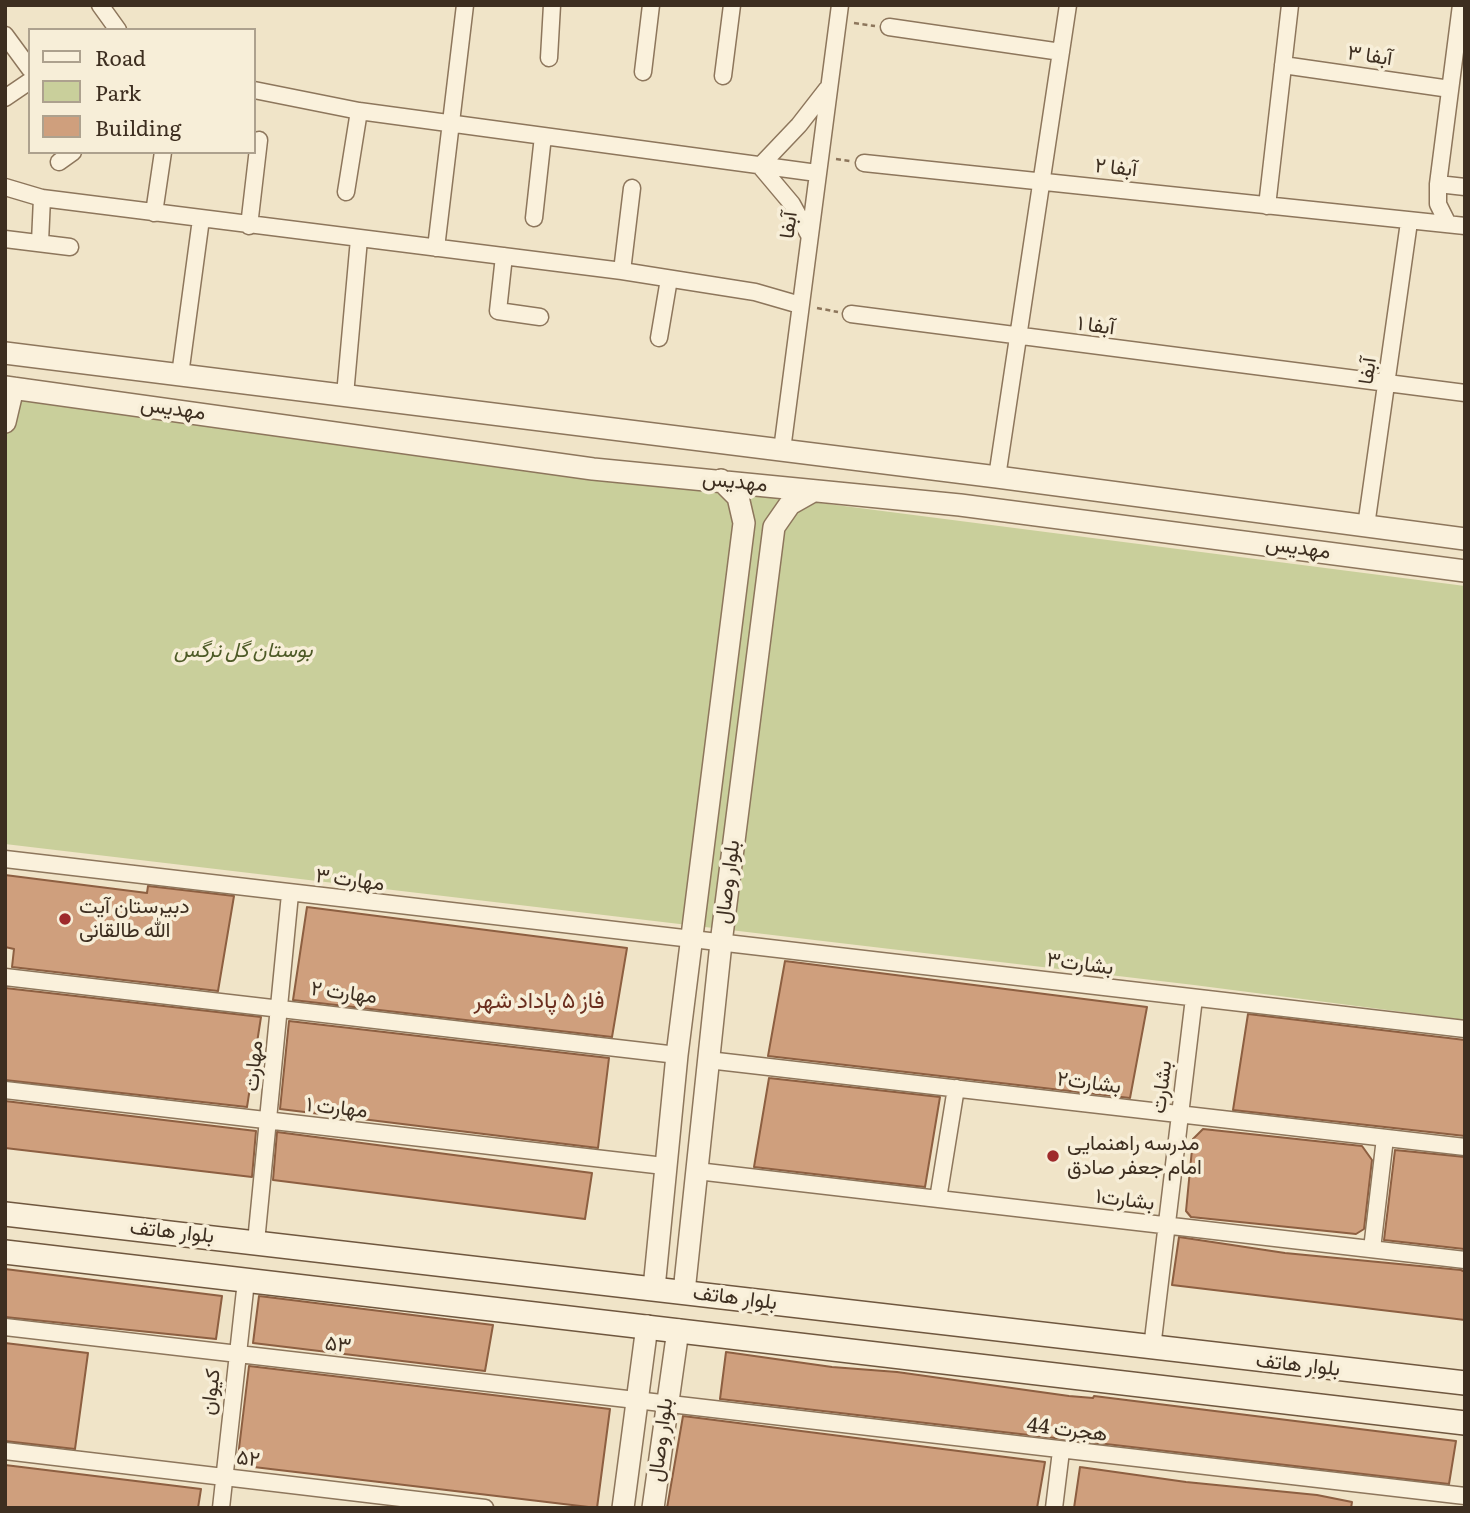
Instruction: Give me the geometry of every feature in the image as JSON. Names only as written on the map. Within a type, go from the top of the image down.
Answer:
[{"type":"main road","name":"بلوار هاتف","points":[[5,1214],[1465,1383]]},
{"type":"main road","name":"بلوار هاتف","points":[[5,1252],[1465,1423]]},
{"type":"main road","points":[[1196,1392],[1200,1354]]},
{"type":"street","points":[[100,5],[109,27]]},
{"type":"street","points":[[436,248],[465,5]]},
{"type":"street","points":[[549,58],[552,5]]},
{"type":"street","points":[[643,72],[651,5]]},
{"type":"street","points":[[723,76],[732,5]]},
{"type":"street","points":[[997,477],[1068,5]]},
{"type":"street","points":[[1267,206],[1290,5]]},
{"type":"street","points":[[1457,225],[1438,204],[1438,184],[1450,89],[1461,35],[1461,5]]},
{"type":"street","name":"آبفا","points":[[782,450],[839,13]]},
{"type":"street","points":[[888,27],[1061,52]]},
{"type":"street","points":[[5,35],[28,66]]},
{"type":"street","name":"آبفا ۳","points":[[1283,65],[1450,89]]},
{"type":"street","points":[[5,98],[28,82]]},
{"type":"street","points":[[760,166],[799,125],[828,87]]},
{"type":"street","points":[[256,90],[359,111],[817,173]]},
{"type":"street","points":[[346,192],[359,111]]},
{"type":"street","points":[[534,218],[543,136]]},
{"type":"street","points":[[249,226],[259,140]]},
{"type":"street","points":[[154,213],[163,154]]},
{"type":"street","name":"آبفا ۲","points":[[864,163],[1457,225]]},
{"type":"street","points":[[760,166],[792,204],[809,235]]},
{"type":"street","points":[[1438,184],[1465,187]]},
{"type":"street","points":[[5,187],[42,198],[622,271],[755,292],[800,305]]},
{"type":"street","points":[[622,271],[632,188]]},
{"type":"street","points":[[40,242],[42,198]]},
{"type":"street","points":[[180,375],[201,219]]},
{"type":"street","name":"آبفا","points":[[1366,526],[1409,222]]},
{"type":"street","points":[[5,239],[70,247]]},
{"type":"street","points":[[345,395],[359,239]]},
{"type":"street","points":[[504,256],[498,310],[540,317]]},
{"type":"street","points":[[659,338],[669,279]]},
{"type":"street","name":"آبفا ۱","points":[[851,314],[1465,393]]},
{"type":"street","name":"مهدیس","points":[[5,353],[997,477],[1465,539]]},
{"type":"street","points":[[266,422],[270,386]]},
{"type":"street","points":[[5,422],[9,387]]},
{"type":"street","name":"مهدیس","points":[[9,387],[593,469],[960,505],[1465,571]]},
{"type":"street","name":"بلوار وصال","points":[[654,1288],[677,1055],[744,523],[738,497],[721,480]]},
{"type":"street","name":"بلوار وصال","points":[[684,1292],[721,943],[774,527],[790,504],[813,491]]},
{"type":"street","points":[[1128,526],[1132,495]]},
{"type":"street","name":"مهارت ۳","points":[[5,859],[691,940]]},
{"type":"street","name":"مهارت","points":[[256,1242],[270,1121],[290,894]]},
{"type":"street","name":"بشارت۳","points":[[691,940],[1465,1029]]},
{"type":"street","name":"مهارت ۲","points":[[5,977],[281,1006],[677,1055]]},
{"type":"street","name":"بشارت","points":[[1152,1348],[1194,998]]},
{"type":"street","name":"بشارت۲","points":[[708,1060],[1465,1147]]},
{"type":"street","points":[[938,1199],[956,1088]]},
{"type":"street","name":"مهارت ۱","points":[[5,1090],[664,1166]]},
{"type":"street","points":[[1372,1249],[1385,1138]]},
{"type":"street","name":"بشارت۱","points":[[697,1171],[1465,1260]]},
{"type":"street","name":"کیوان","points":[[221,1508],[222,1477],[246,1281]]},
{"type":"street","name":"بلوار وصال","points":[[623,1508],[647,1326]]},
{"type":"street","name":"۵۳","points":[[5,1327],[665,1405]]},
{"type":"street","name":"بلوار وصال","points":[[653,1508],[677,1330]]},
{"type":"street","name":"هجرت 44","points":[[665,1405],[1465,1496]]},
{"type":"street","name":"۵۲","points":[[5,1451],[485,1508]]},
{"type":"street","points":[[1054,1508],[1061,1451]]},
{"type":"path","points":[[839,13],[888,27]]},
{"type":"path","points":[[819,156],[864,163]]},
{"type":"path","points":[[800,305],[851,314]]},
{"type":"green space","name":"بوستان گل نرگس","points":[[5,398],[1465,586],[1465,1020],[1194,985],[5,844]]},
{"type":"building","points":[[5,875],[147,893],[148,886],[234,896],[218,991],[12,967],[14,949],[5,947]]},
{"type":"building","points":[[307,907],[627,948],[612,1037],[293,1000]]},
{"type":"building","points":[[785,961],[1147,1007],[1130,1098],[768,1056]]},
{"type":"building","points":[[5,988],[261,1017],[247,1107],[5,1080]]},
{"type":"building","points":[[1248,1014],[1465,1040],[1465,1136],[1233,1110]]},
{"type":"building","points":[[289,1021],[609,1058],[598,1148],[280,1109]]},
{"type":"building","points":[[769,1078],[940,1097],[925,1187],[754,1167]]},
{"type":"building","points":[[5,1101],[256,1131],[252,1177],[5,1148]]},
{"type":"building","points":[[1203,1129],[1362,1146],[1372,1160],[1364,1229],[1356,1234],[1191,1217],[1186,1211],[1193,1139]]},
{"type":"building","points":[[277,1132],[592,1173],[585,1219],[273,1180]]},
{"type":"building","points":[[1395,1150],[1465,1157],[1464,1249],[1384,1240]]},
{"type":"building","points":[[1179,1237],[1285,1253],[1461,1270],[1465,1272],[1465,1320],[1172,1285]]},
{"type":"building","points":[[5,1269],[222,1296],[216,1339],[5,1317]]},
{"type":"building","points":[[259,1296],[493,1325],[485,1371],[253,1343]]},
{"type":"building","points":[[5,1343],[88,1353],[75,1449],[5,1441]]},
{"type":"building","points":[[726,1352],[1069,1396],[1094,1396],[1456,1441],[1449,1484],[720,1399]]},
{"type":"building","points":[[249,1366],[610,1409],[597,1508],[237,1465]]},
{"type":"building","points":[[683,1416],[1045,1462],[1037,1508],[667,1508]]},
{"type":"building","points":[[5,1465],[201,1489],[198,1508],[5,1508]]},
{"type":"building","points":[[1080,1467],[1186,1482],[1317,1495],[1352,1502],[1351,1508],[1074,1508]]},
{"type":"place","name":"دبیرستان آیت الله طالقانی","points":[[65,919]]},
{"type":"place","name":"مدرسه راهنمایی امام جعفر صادق","points":[[1053,1156]]},
{"type":"district","name":"فاز ۵ پاداد شهر","points":[[539,1001]]}]
